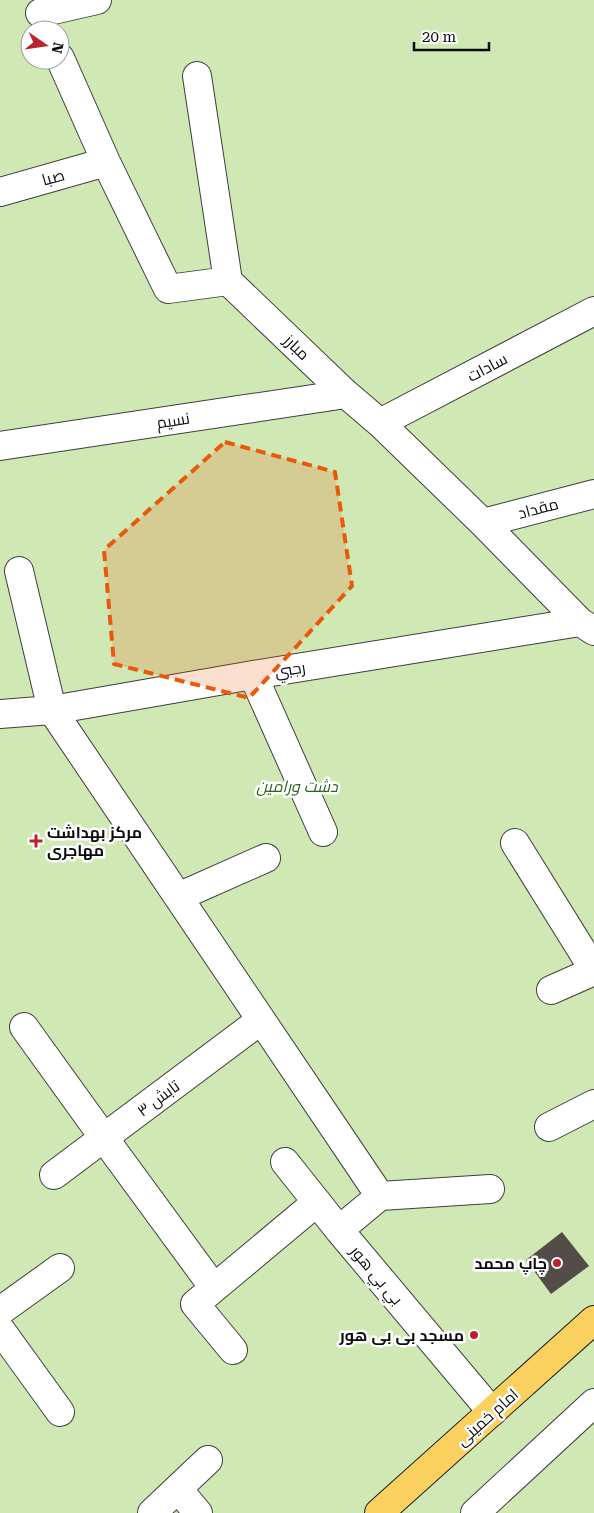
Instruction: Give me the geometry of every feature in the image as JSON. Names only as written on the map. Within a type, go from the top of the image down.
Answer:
[{"type":"main road","name":"امام خمینی","points":[[379,1513],[594,1320]]},
{"type":"street","points":[[40,14],[97,0]]},
{"type":"street","points":[[65,70],[106,162],[168,289],[228,281],[197,76]]},
{"type":"street","name":"صبا","points":[[0,192],[106,162]]},
{"type":"street","name":"مبارز","points":[[228,281],[346,394],[380,423],[587,626]]},
{"type":"street","name":"سادات","points":[[380,423],[594,311]]},
{"type":"street","name":"نسيم","points":[[0,446],[346,394]]},
{"type":"street","name":"مقداد","points":[[483,522],[594,494]]},
{"type":"street","points":[[19,571],[52,710],[380,1196]]},
{"type":"street","name":"رجبي","points":[[0,714],[52,710],[253,675],[587,626]]},
{"type":"street","points":[[253,675],[323,832]]},
{"type":"street","points":[[515,843],[594,971],[551,990]]},
{"type":"street","points":[[178,898],[266,858]]},
{"type":"street","name":"تابش ۳","points":[[54,1175],[261,1020]]},
{"type":"street","points":[[24,1027],[214,1288]]},
{"type":"street","points":[[548,1127],[594,1104]]},
{"type":"street","name":"بي بي هور","points":[[285,1162],[339,1230],[492,1412]]},
{"type":"street","points":[[339,1230],[380,1196],[490,1189]]},
{"type":"street","points":[[233,1350],[195,1304],[317,1202]]},
{"type":"street","points":[[0,1311],[60,1268]]},
{"type":"street","points":[[0,1329],[60,1412]]},
{"type":"street","points":[[475,1513],[594,1403]]},
{"type":"street","points":[[152,1513],[208,1460]]},
{"type":"street","points":[[178,1489],[198,1513]]},
{"type":"highlighted area","points":[[225,442],[335,472],[352,586],[249,698],[114,664],[104,550]]},
{"type":"green space","name":"دشت ورامین","points":[[0,0],[594,0],[594,1513],[0,1513]]},
{"type":"building","name":"چاپ محمد","points":[[562,1232],[589,1266],[551,1294],[526,1260]]},
{"type":"place","name":"مرکز بهداشت مهاجری","points":[[36,841]]},
{"type":"place","name":"چاپ محمد","points":[[557,1263]]},
{"type":"place","name":"مسجد بی بی هور","points":[[474,1335]]}]
